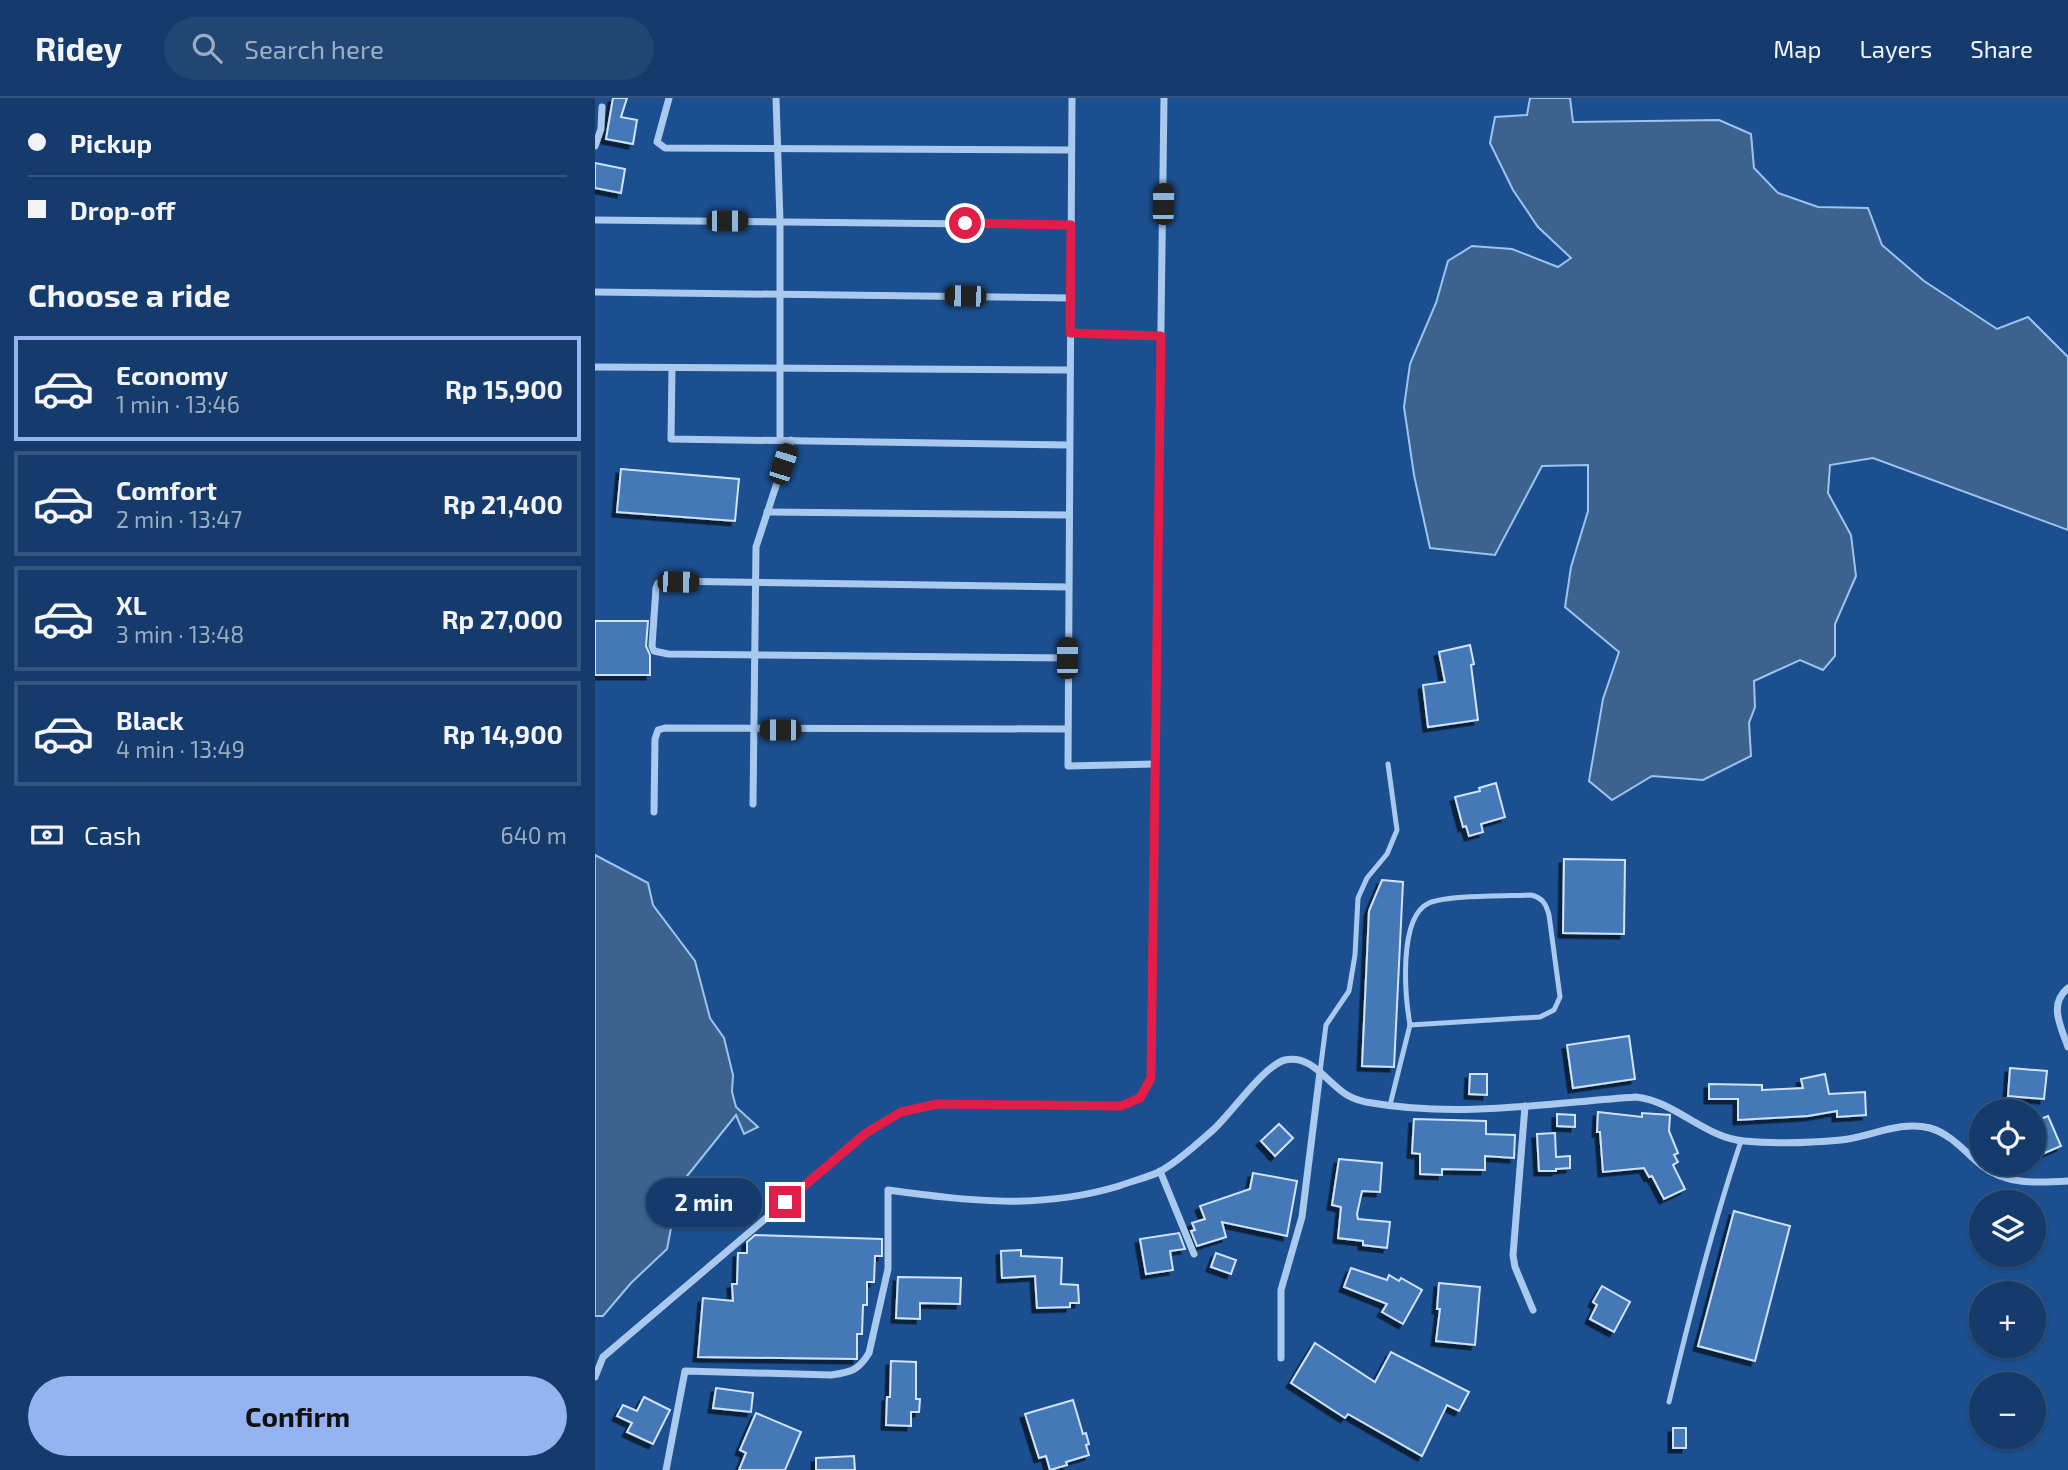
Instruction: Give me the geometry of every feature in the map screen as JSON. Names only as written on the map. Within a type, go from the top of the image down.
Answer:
[{"type":"street","points":[[669,98],[657,142],[665,148],[1071,150]]},
{"type":"street","points":[[776,98],[780,221],[781,439]]},
{"type":"street","points":[[1072,98],[1068,766],[1155,764]]},
{"type":"street","points":[[595,1377],[603,1357],[866,1133],[901,1112],[937,1104],[1121,1106],[1140,1098],[1151,1078],[1164,98]]},
{"type":"street","points":[[595,146],[601,129],[602,107]]},
{"type":"street","points":[[595,220],[1071,225]]},
{"type":"street","points":[[595,292],[1070,298]]},
{"type":"street","points":[[1070,333],[1161,336]]},
{"type":"street","points":[[595,367],[1070,370]]},
{"type":"street","points":[[672,368],[671,439],[1069,445]]},
{"type":"street","points":[[753,804],[756,547],[791,440]]},
{"type":"street","points":[[767,512],[1069,515]]},
{"type":"street","points":[[1067,658],[668,654],[654,651],[652,646],[658,583],[1068,587]]},
{"type":"street","points":[[655,812],[655,739],[658,730],[664,728],[1067,729]]},
{"type":"street","points":[[2068,988],[2061,994],[2056,1007],[2068,1047]]},
{"type":"street","points":[[666,1470],[685,1371],[831,1375],[849,1372],[862,1365],[869,1353],[888,1269],[888,1190],[991,1202],[1050,1200],[1097,1192],[1160,1171],[1216,1127],[1258,1080],[1282,1061],[1300,1060],[1347,1095],[1370,1103],[1437,1109],[1644,1098],[1717,1133],[1741,1141],[1840,1140],[1906,1126],[1928,1127],[1947,1136],[1983,1167],[2001,1178],[2040,1183],[2068,1181]]},
{"type":"street","points":[[1281,1358],[1281,1290],[1302,1217],[1319,1072]]},
{"type":"street","points":[[1525,1106],[1513,1255],[1515,1267],[1533,1310]]},
{"type":"street","points":[[1160,1171],[1193,1254]]},
{"type":"lane","points":[[1319,1072],[1326,1025],[1349,991],[1355,955],[1358,898],[1367,878],[1387,854],[1397,831],[1388,764]]},
{"type":"lane","points":[[1390,1105],[1410,1025],[1405,978],[1408,940],[1416,913],[1421,908],[1441,900],[1531,895],[1540,897],[1546,904],[1549,915],[1558,968],[1560,997],[1554,1010],[1540,1017],[1410,1025]]},
{"type":"lane","points":[[1669,1402],[1719,1207],[1741,1141]]},
{"type":"water","points":[[1530,98],[1570,98],[1573,122],[1719,120],[1751,134],[1754,168],[1778,193],[1818,207],[1868,208],[1882,245],[1924,281],[1997,329],[2028,317],[2068,357],[2068,530],[1873,458],[1830,465],[1828,493],[1851,535],[1856,576],[1835,624],[1835,656],[1823,670],[1800,660],[1754,681],[1755,707],[1749,723],[1751,756],[1703,780],[1652,776],[1612,800],[1589,781],[1603,699],[1619,652],[1565,607],[1571,567],[1588,511],[1588,465],[1542,466],[1495,555],[1430,548],[1414,475],[1404,407],[1410,364],[1436,303],[1448,261],[1472,246],[1512,249],[1558,267],[1571,258],[1538,227],[1513,190],[1490,143],[1495,117],[1527,115]]},
{"type":"water","points":[[595,855],[648,883],[653,905],[695,961],[710,1018],[724,1038],[733,1075],[732,1092],[736,1107],[758,1127],[744,1134],[736,1115],[679,1186],[667,1249],[631,1283],[603,1316],[595,1316]]},
{"type":"building","points":[[613,98],[627,98],[621,117],[637,120],[633,144],[606,139]]},
{"type":"building","points":[[595,163],[625,169],[621,193],[595,188]]},
{"type":"building","points":[[621,469],[739,479],[735,521],[617,512]]},
{"type":"building","points":[[595,621],[648,621],[646,646],[650,655],[650,675],[595,675]]},
{"type":"building","points":[[1470,645],[1478,720],[1428,727],[1423,685],[1445,682],[1439,652]]},
{"type":"building","points":[[1496,783],[1505,817],[1481,824],[1483,832],[1469,836],[1466,826],[1463,827],[1455,797],[1480,791],[1479,788]]},
{"type":"building","points":[[1564,859],[1625,860],[1624,934],[1563,933]]},
{"type":"building","points":[[1382,880],[1403,882],[1394,1067],[1362,1066],[1369,911]]},
{"type":"building","points":[[1629,1036],[1635,1079],[1573,1088],[1567,1045]]},
{"type":"building","points":[[2010,1068],[2047,1071],[2044,1099],[2008,1096]]},
{"type":"building","points":[[1470,1074],[1487,1074],[1487,1095],[1469,1094]]},
{"type":"building","points":[[1825,1074],[1829,1094],[1865,1092],[1866,1115],[1837,1117],[1837,1111],[1808,1116],[1738,1120],[1738,1099],[1709,1099],[1709,1084],[1762,1085],[1762,1090],[1803,1088],[1801,1079]]},
{"type":"building","points":[[1598,1112],[1642,1117],[1642,1113],[1670,1115],[1669,1131],[1678,1153],[1674,1155],[1678,1162],[1673,1165],[1685,1189],[1664,1199],[1652,1176],[1649,1177],[1644,1168],[1603,1172],[1600,1132],[1597,1132]]},
{"type":"building","points":[[1557,1114],[1575,1115],[1575,1127],[1557,1126]]},
{"type":"building","points":[[2048,1116],[2061,1146],[2046,1152]]},
{"type":"building","points":[[1414,1119],[1486,1121],[1486,1134],[1515,1135],[1514,1158],[1485,1156],[1485,1170],[1442,1169],[1442,1175],[1420,1174],[1420,1154],[1412,1153]]},
{"type":"building","points":[[1279,1124],[1293,1138],[1275,1156],[1261,1141]]},
{"type":"building","points":[[1555,1133],[1556,1157],[1570,1156],[1570,1168],[1539,1171],[1537,1134]]},
{"type":"building","points":[[1339,1159],[1382,1163],[1380,1192],[1362,1191],[1357,1214],[1358,1219],[1390,1222],[1387,1248],[1338,1238],[1341,1207],[1332,1205]]},
{"type":"building","points":[[1253,1173],[1297,1181],[1287,1236],[1222,1222],[1226,1237],[1197,1246],[1191,1231],[1195,1230],[1192,1223],[1205,1219],[1200,1206],[1250,1189]]},
{"type":"building","points":[[1734,1211],[1790,1226],[1755,1361],[1698,1346]]},
{"type":"building","points":[[1179,1233],[1185,1249],[1170,1251],[1173,1270],[1146,1274],[1140,1239]]},
{"type":"building","points":[[755,1235],[882,1239],[882,1256],[875,1256],[874,1282],[867,1282],[867,1305],[863,1305],[862,1334],[857,1334],[857,1359],[698,1357],[703,1298],[733,1301],[732,1284],[737,1284],[738,1253],[747,1253],[747,1242]]},
{"type":"building","points":[[1021,1250],[1021,1256],[1062,1258],[1061,1284],[1078,1285],[1079,1303],[1070,1303],[1070,1307],[1037,1308],[1035,1276],[1002,1278],[1001,1251]]},
{"type":"building","points":[[1216,1253],[1236,1260],[1231,1274],[1211,1267]]},
{"type":"building","points":[[1351,1268],[1387,1280],[1389,1275],[1399,1281],[1401,1278],[1422,1290],[1403,1324],[1382,1312],[1387,1304],[1344,1287]]},
{"type":"building","points":[[898,1277],[961,1278],[960,1304],[920,1303],[920,1319],[896,1318]]},
{"type":"building","points":[[1439,1283],[1480,1287],[1475,1345],[1436,1341],[1440,1309],[1437,1309]]},
{"type":"building","points":[[1602,1286],[1630,1302],[1614,1332],[1590,1319],[1597,1305],[1593,1302]]},
{"type":"building","points":[[1315,1343],[1375,1382],[1391,1352],[1469,1392],[1459,1411],[1447,1405],[1422,1456],[1348,1414],[1345,1418],[1291,1383]]},
{"type":"building","points":[[891,1361],[916,1362],[916,1399],[920,1399],[919,1412],[911,1412],[911,1426],[886,1425]]},
{"type":"building","points":[[716,1388],[753,1393],[751,1412],[713,1408]]},
{"type":"building","points":[[644,1397],[670,1410],[653,1444],[627,1432],[632,1423],[617,1416],[623,1405],[637,1411]]},
{"type":"building","points":[[1073,1400],[1083,1434],[1086,1433],[1089,1455],[1050,1470],[1046,1456],[1039,1458],[1025,1414]]},
{"type":"building","points":[[756,1413],[801,1432],[785,1470],[739,1470],[746,1453],[740,1450]]},
{"type":"building","points":[[1673,1428],[1686,1428],[1686,1448],[1673,1448]]},
{"type":"building","points":[[854,1456],[855,1470],[816,1470],[816,1458]]},
{"type":"route","points":[[785,1202],[866,1133],[901,1112],[937,1104],[1121,1106],[1140,1098],[1151,1078],[1161,336],[1070,333],[1071,225],[965,223]]}]
